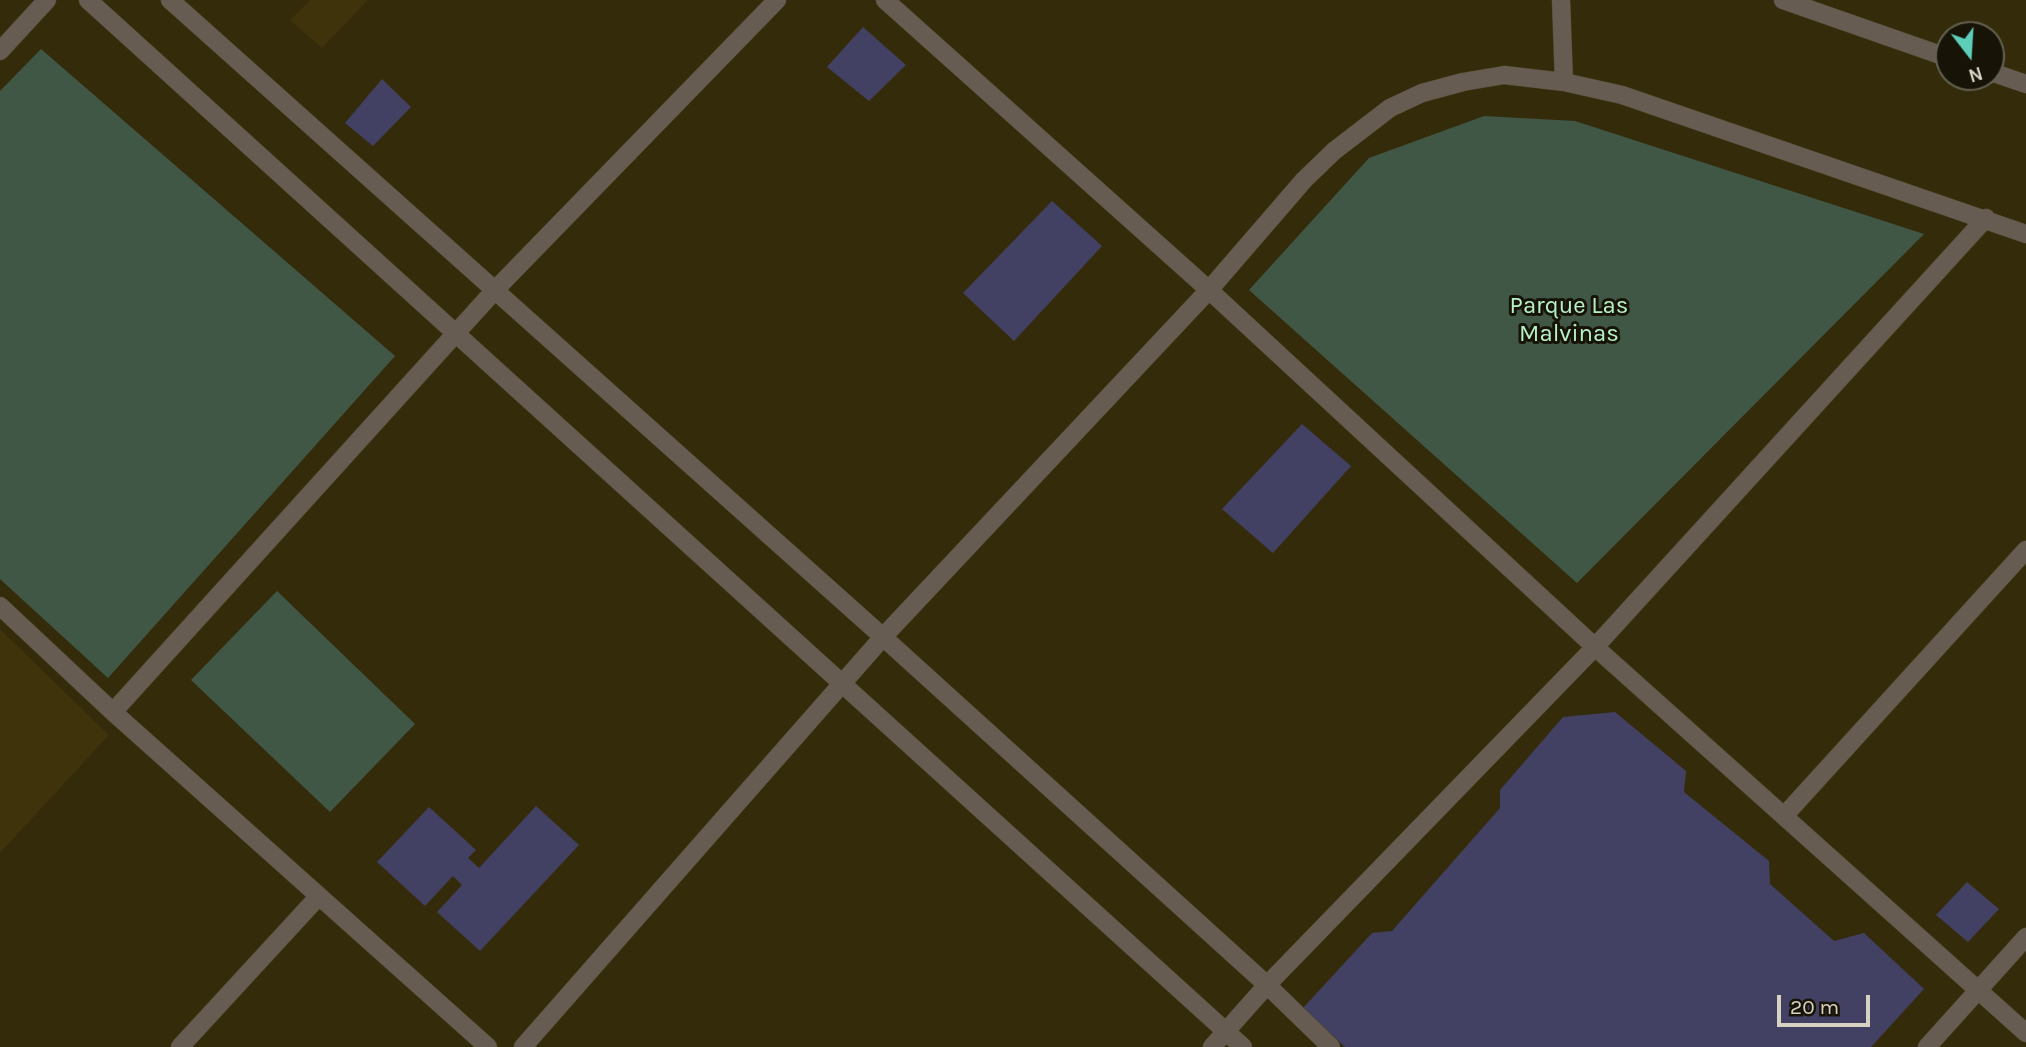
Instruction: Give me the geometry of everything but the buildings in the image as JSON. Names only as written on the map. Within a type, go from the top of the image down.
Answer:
[{"type":"street","points":[[0,51],[47,0]]},
{"type":"street","points":[[88,0],[1243,1047]]},
{"type":"street","points":[[170,0],[883,637],[1267,985],[1331,1047]]},
{"type":"street","points":[[113,712],[495,290],[777,0]]},
{"type":"street","points":[[885,0],[1209,290],[1595,647],[2026,1033]]},
{"type":"street","points":[[1561,0],[1564,82]]},
{"type":"street","points":[[1783,0],[1935,53]]},
{"type":"street","points":[[523,1047],[883,637],[1209,290],[1304,180],[1352,135],[1390,108],[1422,93],[1504,75],[1564,82],[1622,94],[2026,234]]},
{"type":"street","points":[[2005,77],[2026,84]]},
{"type":"street","points":[[1212,1047],[1267,985],[1595,647],[1986,218]]},
{"type":"street","points":[[1784,816],[2026,550]]},
{"type":"street","points":[[0,606],[113,712],[488,1047]]},
{"type":"street","points":[[180,1047],[319,896]]},
{"type":"street","points":[[1927,1047],[2026,936]]},
{"type":"shaded area","points":[[310,0],[368,0],[322,48],[290,20]]},
{"type":"shaded area","points":[[0,629],[109,735],[0,853]]},
{"type":"green space","points":[[41,49],[395,356],[108,678],[0,579],[0,91]]},
{"type":"green space","name":"Parque Las Malvinas","points":[[1484,116],[1575,121],[1924,234],[1577,583],[1249,290],[1369,158]]},
{"type":"green space","points":[[277,591],[415,724],[330,812],[191,680]]}]
